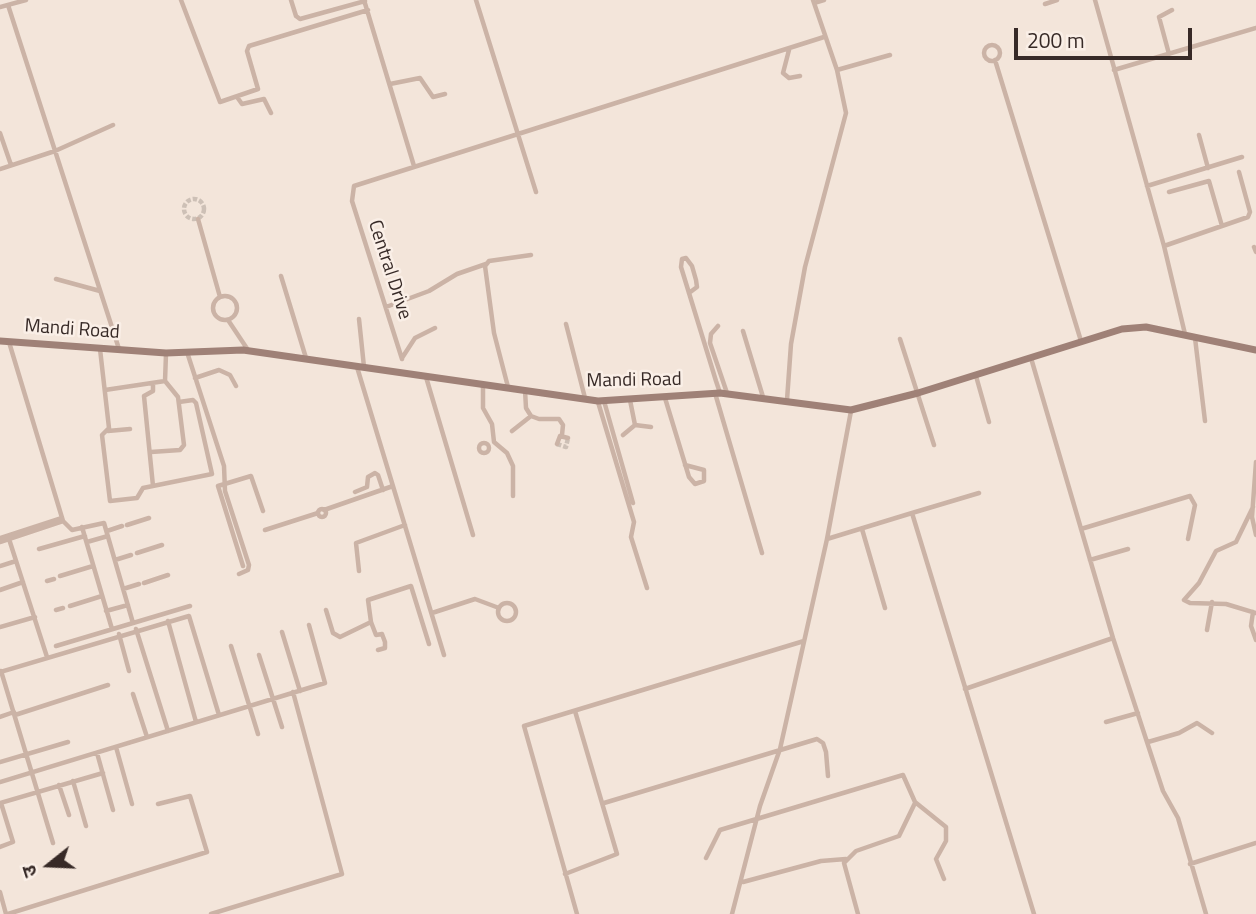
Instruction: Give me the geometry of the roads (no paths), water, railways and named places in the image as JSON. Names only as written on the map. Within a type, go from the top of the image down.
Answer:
[{"type":"street","points":[[0,7],[26,0]]},
{"type":"street","points":[[181,0],[218,101],[258,89],[247,51],[249,46],[368,10]]},
{"type":"street","points":[[291,0],[296,16],[300,19],[365,0],[414,166],[824,37]]},
{"type":"street","points":[[475,0],[536,192]]},
{"type":"street","points":[[787,400],[788,367],[805,267],[845,118],[836,69],[813,1],[824,0]]},
{"type":"street","points":[[1045,4],[1057,0]]},
{"type":"street","points":[[1095,0],[1164,246],[1185,335]]},
{"type":"street","points":[[8,5],[119,349]]},
{"type":"street","points":[[1169,54],[1159,17],[1172,10]]},
{"type":"street","points":[[1114,70],[1256,28]]},
{"type":"street","points":[[789,50],[783,73],[789,78],[800,76]]},
{"type":"street","points":[[836,69],[890,55]]},
{"type":"street","points":[[995,60],[1081,341]]},
{"type":"street","points":[[390,84],[420,78],[433,97],[445,94]]},
{"type":"street","points":[[237,97],[242,104],[264,99],[271,113]]},
{"type":"street","points":[[0,169],[55,152],[113,125]]},
{"type":"street","points":[[0,133],[11,165]]},
{"type":"street","points":[[1199,135],[1208,168]]},
{"type":"street","points":[[1147,186],[1242,157]]},
{"type":"street","name":"Central Drive","points":[[414,166],[361,182],[352,189],[352,201],[402,359],[415,338],[435,328]]},
{"type":"street","points":[[1164,246],[1244,220],[1250,212],[1239,173]]},
{"type":"street","points":[[1169,192],[1209,181],[1222,226]]},
{"type":"street","points":[[198,219],[220,296]]},
{"type":"street","points":[[386,307],[429,291],[457,274],[486,264],[531,255]]},
{"type":"street","points":[[689,293],[697,287],[692,266],[686,258],[680,263],[689,293],[721,393]]},
{"type":"street","points":[[486,264],[492,324],[508,388]]},
{"type":"street","points":[[281,276],[306,358]]},
{"type":"street","points":[[56,279],[101,291]]},
{"type":"street","points":[[220,296],[232,298],[237,304],[235,316],[228,320],[221,320],[213,312],[215,301],[220,296]]},
{"type":"street","points":[[359,319],[361,367],[393,486],[444,655]]},
{"type":"street","points":[[228,320],[248,351]]},
{"type":"street","points":[[566,324],[585,399]]},
{"type":"street","points":[[718,326],[711,334],[710,343],[762,553]]},
{"type":"street","name":"Mandi Road","points":[[0,341],[166,353],[248,351],[601,401],[721,393],[851,410],[918,393],[1081,341],[1136,327],[1256,350]]},
{"type":"street","points":[[743,331],[763,397]]},
{"type":"street","points":[[1195,338],[1205,421]]},
{"type":"street","points":[[900,339],[934,445]]},
{"type":"street","points":[[9,341],[63,519],[69,529],[102,521],[133,623]]},
{"type":"street","points":[[100,349],[108,431]]},
{"type":"street","points":[[187,352],[224,466],[225,482],[249,568],[239,574]]},
{"type":"street","points":[[165,381],[166,353]]},
{"type":"street","points":[[1031,358],[1113,638],[1165,797],[1178,818],[1206,914]]},
{"type":"street","points":[[195,378],[219,370],[230,375],[236,386]]},
{"type":"street","points":[[976,375],[989,422]]},
{"type":"street","points":[[426,377],[473,535]]},
{"type":"street","points":[[105,390],[165,381]]},
{"type":"street","points":[[151,452],[183,447],[179,402],[175,390],[165,381]]},
{"type":"street","points":[[153,384],[153,391],[144,396],[153,486]]},
{"type":"street","points":[[483,384],[483,408],[492,424],[494,442],[507,453],[513,466],[513,496]]},
{"type":"street","points":[[525,390],[526,408],[531,416],[539,419],[559,419],[564,425],[565,437],[557,439],[557,444]]},
{"type":"street","points":[[666,398],[685,465],[692,481],[704,481],[704,470],[685,465]]},
{"type":"street","points":[[130,429],[108,431],[102,435],[110,500],[137,498],[141,489],[212,474],[196,403],[193,400],[179,402]]},
{"type":"street","points":[[630,400],[635,425]]},
{"type":"street","points":[[601,401],[633,503]]},
{"type":"street","points":[[601,401],[634,522],[631,537],[647,589]]},
{"type":"street","points":[[732,914],[757,819],[780,749],[827,539],[851,410]]},
{"type":"street","points":[[512,431],[531,416]]},
{"type":"street","points":[[623,435],[635,425],[651,426]]},
{"type":"street","points":[[488,445],[494,442]]},
{"type":"street","points":[[1256,462],[1252,507],[1256,536]]},
{"type":"street","points":[[355,492],[367,487],[368,477],[374,473],[379,475],[383,490]]},
{"type":"street","points":[[243,566],[218,488],[225,482],[246,476],[253,478],[263,511]]},
{"type":"street","points":[[265,530],[393,486]]},
{"type":"street","points":[[827,539],[979,494]]},
{"type":"street","points":[[1081,529],[1190,495],[1195,505],[1188,539]]},
{"type":"street","points":[[1252,507],[1236,542],[1216,551],[1199,583],[1184,600],[1190,603],[1212,602],[1255,613],[1251,626],[1256,640]]},
{"type":"street","points":[[912,513],[1034,914]]},
{"type":"street","points":[[39,549],[107,533],[149,517]]},
{"type":"street","points":[[0,540],[63,519]]},
{"type":"street","points":[[0,540],[63,519]]},
{"type":"street","points":[[359,571],[356,542],[405,525]]},
{"type":"street","points":[[82,527],[111,629]]},
{"type":"street","points":[[862,528],[886,608]]},
{"type":"street","points":[[9,539],[47,657]]},
{"type":"street","points":[[115,561],[162,545]]},
{"type":"street","points":[[1090,560],[1128,549]]},
{"type":"street","points":[[0,566],[16,561]]},
{"type":"street","points":[[60,576],[93,566]]},
{"type":"street","points":[[123,589],[168,575]]},
{"type":"street","points":[[47,581],[54,579]]},
{"type":"street","points":[[0,590],[23,582]]},
{"type":"street","points":[[378,650],[385,648],[385,642],[382,634],[376,635],[368,600],[411,586],[429,644]]},
{"type":"street","points":[[70,606],[102,596]]},
{"type":"street","points":[[432,613],[478,599],[499,608],[509,603],[515,609],[515,615],[509,621],[503,620],[499,615],[499,608]]},
{"type":"street","points":[[1207,630],[1212,602]]},
{"type":"street","points":[[106,611],[128,605]]},
{"type":"street","points":[[56,646],[190,606]]},
{"type":"street","points":[[56,610],[63,608]]},
{"type":"street","points":[[326,610],[332,631],[338,637],[371,622]]},
{"type":"street","points":[[52,843],[33,772],[0,672],[136,629],[191,616],[219,715]]},
{"type":"street","points":[[0,627],[35,617]]},
{"type":"street","points":[[168,621],[196,722]]},
{"type":"street","points":[[0,782],[326,682],[309,625]]},
{"type":"street","points":[[424,629],[435,625]]},
{"type":"street","points":[[136,629],[169,731]]},
{"type":"street","points":[[282,632],[300,691]]},
{"type":"street","points":[[119,634],[129,671]]},
{"type":"street","points":[[965,689],[1113,638]]},
{"type":"street","points":[[577,914],[524,728],[805,641]]},
{"type":"street","points":[[231,646],[258,734]]},
{"type":"street","points":[[259,655],[282,727]]},
{"type":"street","points":[[0,717],[108,685]]},
{"type":"street","points":[[211,914],[342,874],[293,692]]},
{"type":"street","points":[[133,694],[147,737]]},
{"type":"street","points":[[565,874],[616,856],[604,803],[575,711]]},
{"type":"street","points":[[1106,722],[1138,713]]},
{"type":"street","points":[[1148,742],[1179,733],[1197,723],[1212,733]]},
{"type":"street","points":[[604,803],[780,749],[820,740],[826,752],[828,776]]},
{"type":"street","points":[[0,762],[68,742]]},
{"type":"street","points":[[116,747],[132,804]]},
{"type":"street","points":[[97,753],[113,810]]},
{"type":"street","points":[[0,847],[12,842],[0,803],[103,772]]},
{"type":"street","points":[[706,859],[718,832],[902,775],[906,777],[915,802],[946,827],[946,841],[936,859],[944,879]]},
{"type":"street","points":[[73,781],[86,826]]},
{"type":"street","points":[[59,785],[69,815]]},
{"type":"street","points":[[0,892],[7,914],[207,852],[190,796],[158,804]]},
{"type":"street","points":[[858,914],[844,868],[847,859],[856,851],[899,836],[915,802]]},
{"type":"street","points":[[1190,864],[1256,843]]},
{"type":"street","points":[[742,882],[821,861],[847,859]]},
{"type":"tunnel","points":[[190,199],[198,199],[204,209],[198,219],[190,219],[184,213],[184,205],[190,199]]},
{"type":"tunnel","points":[[557,444],[566,447],[568,438]]}]
